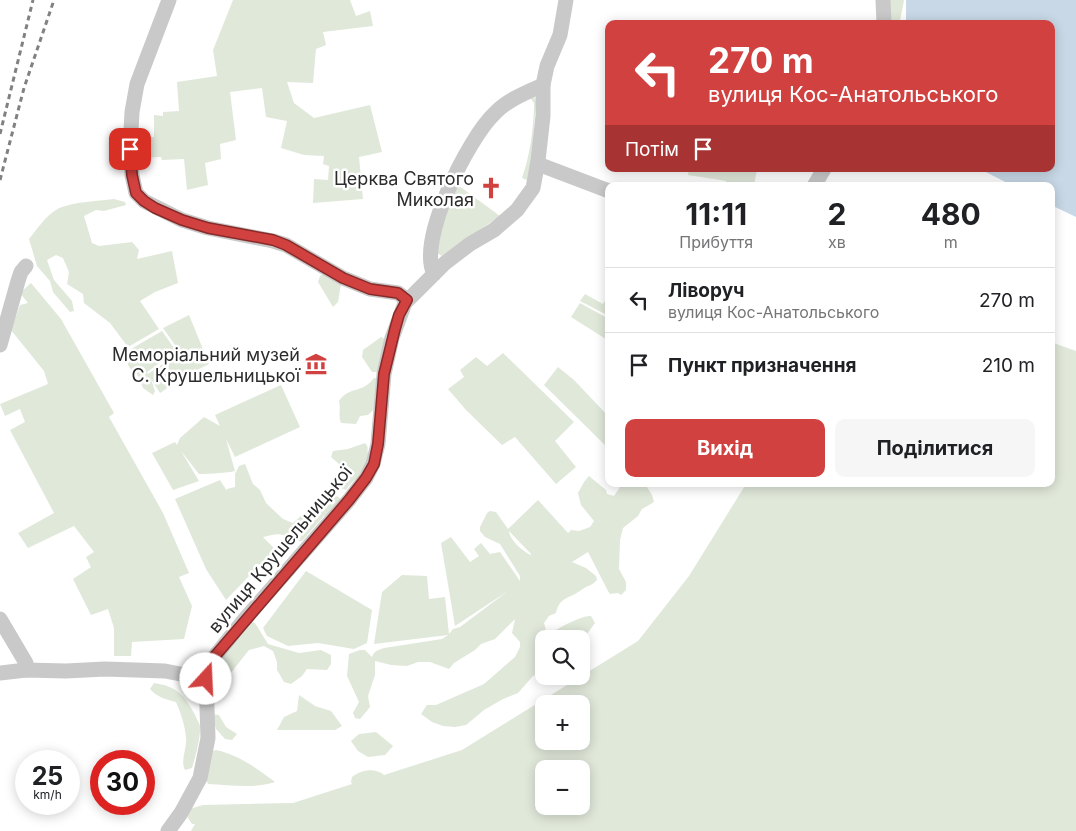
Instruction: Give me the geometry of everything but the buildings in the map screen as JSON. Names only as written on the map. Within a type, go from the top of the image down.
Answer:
[{"type":"street","points":[[169,0],[153,39],[135,94],[130,149],[132,175],[136,193],[144,201],[182,220],[208,228],[273,240],[286,245],[343,278],[370,289],[398,293],[407,300]]},
{"type":"street","name":"вулиця Крушельницької","points":[[206,679],[208,666],[215,656],[349,500],[374,464],[379,434],[384,374],[397,322],[407,300],[464,248],[494,230],[517,210],[532,188],[538,164],[543,116],[543,85],[547,66],[560,35],[566,0]]},
{"type":"street","points":[[883,0],[884,20]]},
{"type":"street","points":[[434,274],[430,265],[436,223],[448,190],[478,132],[493,114],[510,101],[543,85]]},
{"type":"street","points":[[538,164],[605,189]]},
{"type":"street","points":[[0,345],[18,281],[21,272],[26,266]]},
{"type":"street","points":[[0,619],[26,663],[26,670]]},
{"type":"street","points":[[0,673],[26,670],[66,671],[105,669],[165,671],[206,679],[208,738],[200,778],[181,813],[168,831]]},
{"type":"shaded area","points":[[233,0],[350,0],[356,16],[370,11],[373,26],[323,32],[326,45],[316,49],[313,83],[287,82],[294,103],[314,118],[370,105],[382,152],[359,157],[363,199],[313,203],[314,179],[328,180],[329,166],[323,164],[324,156],[304,155],[281,148],[287,121],[266,117],[262,88],[230,92],[236,140],[220,144],[221,159],[205,163],[208,185],[187,190],[184,159],[162,160],[161,157],[135,158],[135,138],[154,137],[154,115],[163,116],[163,112],[179,111],[177,82],[217,76],[213,50]]},
{"type":"shaded area","points":[[887,0],[904,0],[900,20],[889,20]]},
{"type":"shaded area","points":[[526,95],[534,97],[536,101],[532,159],[527,180],[522,178],[532,135],[534,103],[531,99],[522,98],[495,119],[485,131],[474,150],[472,149],[482,132],[501,111]]},
{"type":"shaded area","points":[[688,172],[756,172],[755,182],[726,182],[688,175]]},
{"type":"shaded area","points":[[455,183],[500,216],[442,256],[435,252]]},
{"type":"shaded area","points":[[114,199],[125,202],[126,205],[104,211],[96,210],[84,216],[92,243],[99,246],[132,242],[139,250],[137,259],[172,251],[178,283],[155,292],[140,301],[159,329],[128,347],[110,323],[84,303],[83,294],[67,284],[69,272],[63,258],[56,255],[47,260],[54,280],[72,301],[74,311],[70,312],[53,292],[50,281],[37,266],[29,239],[48,216],[61,207]]},
{"type":"shaded area","points":[[327,272],[341,284],[338,302],[333,307],[318,282],[320,276]]},
{"type":"shaded area","points":[[31,283],[61,319],[114,413],[109,417],[163,513],[189,573],[179,577],[192,606],[184,639],[132,642],[131,656],[114,656],[114,628],[108,609],[91,615],[73,579],[91,567],[86,557],[94,552],[74,526],[28,548],[18,533],[54,513],[10,430],[25,422],[20,409],[5,416],[0,404],[48,384],[44,371],[11,330],[20,305],[28,303],[20,293]]},
{"type":"shaded area","points":[[585,294],[603,304],[605,301],[605,314],[580,301]]},
{"type":"shaded area","points":[[580,303],[605,317],[605,338],[571,317]]},
{"type":"shaded area","points":[[189,315],[209,364],[183,377],[160,393],[151,379],[155,391],[153,395],[143,388],[139,377],[129,367],[125,356],[133,352],[131,349],[162,331],[176,351],[147,372],[148,374],[180,352],[163,328]]},
{"type":"shaded area","points":[[381,337],[385,339],[378,372],[372,372],[362,357],[363,350]]},
{"type":"shaded area","points":[[1055,343],[1076,351],[1076,831],[191,831],[195,824],[192,824],[188,818],[189,809],[203,805],[293,803],[352,784],[352,777],[364,771],[372,770],[384,775],[462,750],[535,705],[535,750],[590,750],[590,695],[551,695],[567,685],[590,685],[590,671],[638,641],[689,576],[744,487],[1055,487]]},
{"type":"shaded area","points":[[503,353],[574,422],[555,441],[576,467],[556,484],[515,437],[502,445],[466,410],[448,389],[464,377],[460,370],[476,357],[487,366]]},
{"type":"shaded area","points":[[558,367],[574,380],[605,413],[605,445],[544,385]]},
{"type":"shaded area","points":[[374,378],[378,378],[377,406],[368,415],[360,416],[356,424],[341,423],[339,401],[347,393],[365,386]]},
{"type":"shaded area","points":[[281,385],[300,427],[235,457],[226,439],[235,471],[232,472],[199,474],[181,451],[199,481],[173,490],[152,453],[175,442],[177,445],[180,438],[204,417],[220,426],[215,415]]},
{"type":"shaded area","points":[[365,443],[368,448],[367,466],[346,490],[341,488],[341,483],[348,472],[331,457],[333,451],[348,449]]},
{"type":"shaded area","points":[[245,464],[253,484],[260,490],[266,503],[283,519],[293,523],[314,504],[330,495],[339,497],[342,505],[334,512],[324,516],[302,541],[293,540],[281,534],[263,537],[275,549],[226,600],[206,569],[175,499],[220,480],[227,491],[227,489],[235,487],[235,474],[239,466]]},
{"type":"shaded area","points":[[589,476],[606,490],[607,494],[614,496],[620,487],[647,487],[654,502],[642,509],[638,516],[623,528],[620,540],[619,569],[626,582],[626,590],[621,595],[618,593],[610,594],[588,552],[572,562],[586,568],[596,576],[597,580],[563,600],[556,613],[549,616],[544,623],[546,630],[535,630],[535,675],[518,693],[484,710],[466,725],[455,727],[443,726],[432,722],[421,714],[427,705],[436,705],[484,684],[515,657],[520,647],[520,642],[512,633],[515,619],[495,639],[481,644],[454,663],[449,669],[430,662],[418,662],[407,666],[375,661],[375,675],[368,696],[370,707],[360,719],[355,718],[353,713],[359,702],[347,676],[349,654],[365,650],[372,657],[375,652],[384,648],[442,639],[448,635],[374,644],[382,592],[402,575],[427,576],[429,599],[445,597],[449,634],[453,629],[460,627],[508,591],[455,626],[441,543],[451,537],[470,562],[479,556],[474,549],[481,543],[490,554],[500,552],[520,581],[520,576],[500,544],[485,537],[480,531],[487,513],[490,511],[496,512],[508,529],[538,500],[568,533],[571,530],[579,531],[590,527],[594,521],[581,505],[578,493]],"holes":[[[509,531],[531,555],[517,545]]]},
{"type":"shaded area","points":[[306,571],[372,610],[367,643],[354,649],[318,643],[288,646],[267,636],[263,628]]},
{"type":"shaded area","points":[[587,616],[591,616],[595,623],[590,630],[556,630]]},
{"type":"shaded area","points":[[252,622],[255,623],[268,644],[299,653],[321,650],[331,655],[331,664],[327,670],[307,669],[302,676],[291,684],[284,682],[277,670],[277,662],[273,651],[264,646],[249,650],[226,679],[219,680],[215,669],[218,658]]},
{"type":"shaded area","points":[[154,683],[168,686],[179,693],[191,708],[199,723],[200,736],[192,768],[185,770],[184,766],[185,733],[176,702],[155,694],[150,689]]},
{"type":"shaded area","points":[[299,695],[315,706],[331,711],[342,726],[335,730],[277,730],[284,717],[297,711]]},
{"type":"shaded area","points":[[212,714],[219,715],[226,727],[237,734],[232,740],[225,739],[216,729]]},
{"type":"shaded area","points":[[376,732],[393,746],[385,755],[368,757],[358,751],[351,741],[359,734]]},
{"type":"shaded area","points":[[216,750],[240,759],[275,782],[250,786],[208,784],[205,777],[209,752]]},
{"type":"water","points":[[906,0],[1076,0],[1076,217],[1055,207],[1055,182],[1005,182],[986,172],[1055,172],[1055,20],[906,20]]},
{"type":"railway","points":[[0,134],[33,0]]},
{"type":"railway","points":[[0,180],[24,88],[54,0]]},
{"type":"place","name":"Церква Святого Миколая","points":[[491,188]]},
{"type":"place","name":"Меморіальний музей С. Крушельницької","points":[[316,364]]},
{"type":"route","points":[[130,149],[132,175],[136,193],[155,208],[182,220],[208,228],[273,240],[306,255],[343,278],[370,289],[398,293],[407,300],[399,315],[384,374],[378,444],[374,464],[349,500],[215,656],[208,666],[206,679]]}]
